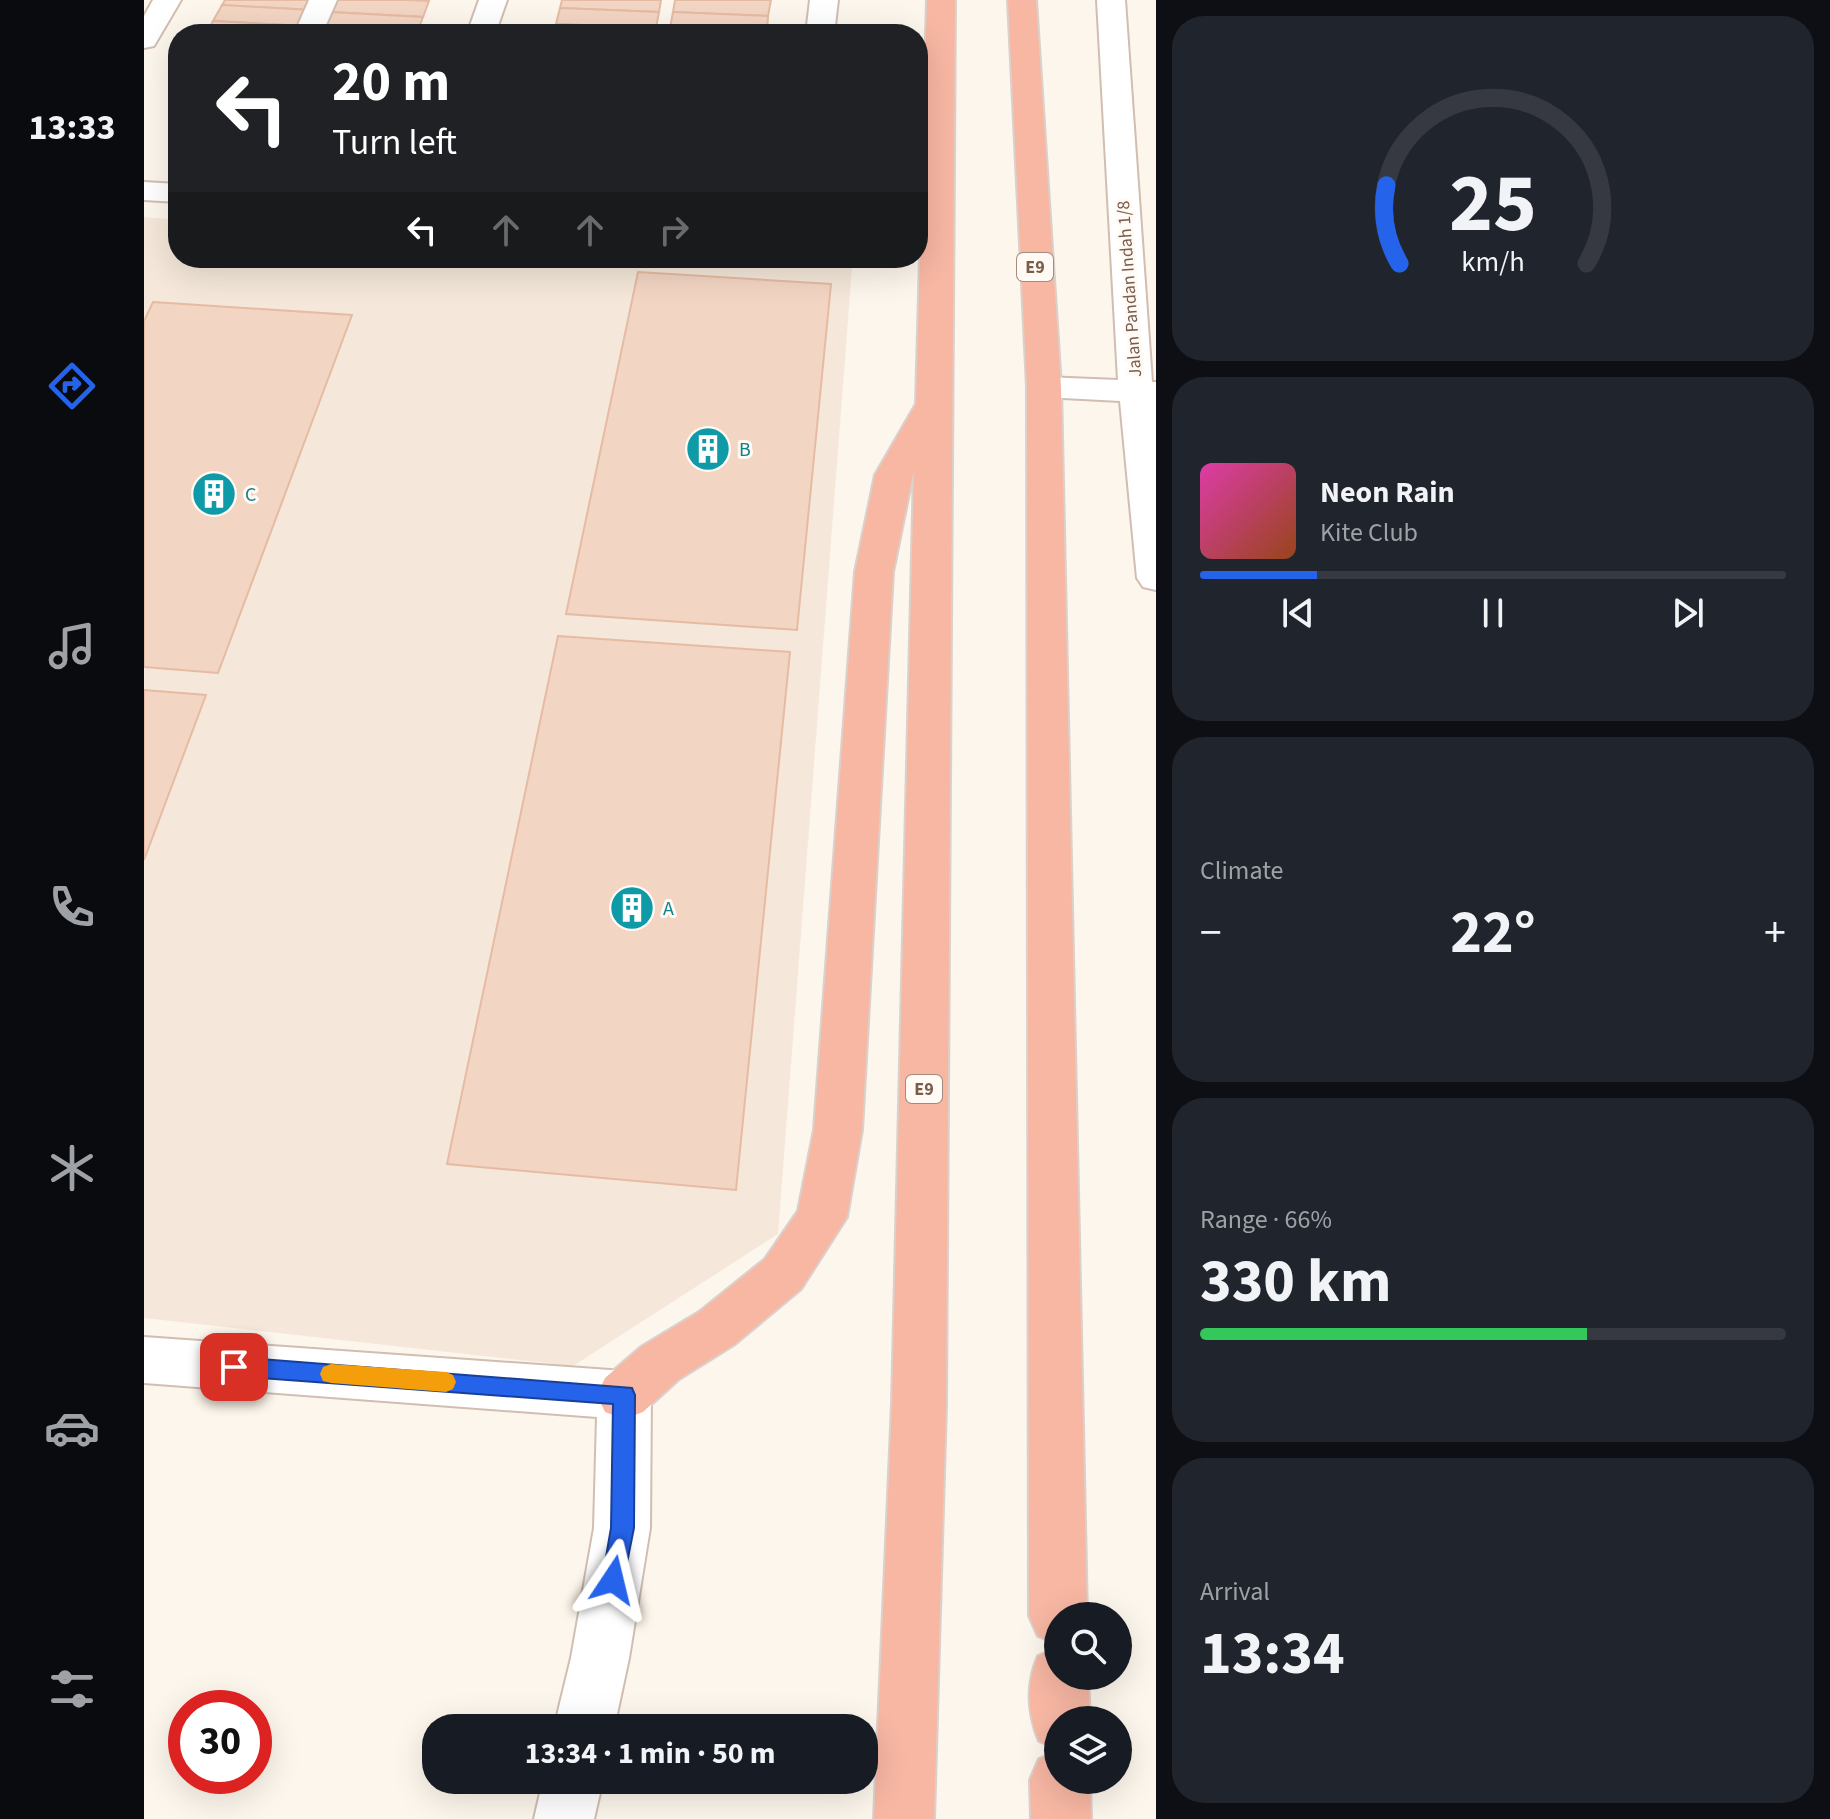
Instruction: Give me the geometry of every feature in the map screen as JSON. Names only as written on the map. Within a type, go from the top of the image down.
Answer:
[{"type":"highway","name":"E9","points":[[928,220],[941,0]]},
{"type":"highway","name":"E9","points":[[1022,0],[1044,387],[1058,1602]]},
{"type":"highway","name":"E9","points":[[904,1819],[919,1404],[929,774],[934,401],[928,261]]},
{"type":"highway","points":[[624,1395],[660,1363],[717,1328],[783,1274],[822,1217],[838,1130],[874,572],[893,475],[934,401]]},
{"type":"highway","points":[[1060,1794],[1061,1819]]},
{"type":"street","points":[[312,24],[323,0]]},
{"type":"street","points":[[485,24],[493,0]]},
{"type":"street","points":[[821,24],[824,0]]},
{"type":"street","name":"Jalan Pandan Indah 1/8","points":[[1111,0],[1146,392],[1156,578]]},
{"type":"street","points":[[144,40],[156,10]]},
{"type":"street","points":[[144,191],[168,192]]},
{"type":"street","points":[[1044,387],[1146,392]]},
{"type":"street","points":[[144,1360],[624,1395],[622,1528],[587,1714]]},
{"type":"street","points":[[564,1819],[570,1794]]},
{"type":"shaded area","points":[[144,217],[168,219],[168,268],[852,268],[778,1234],[573,1366],[144,1318]]},
{"type":"building","points":[[225,0],[316,0],[312,10],[222,5]]},
{"type":"building","points":[[336,0],[429,1],[423,17],[330,12]]},
{"type":"building","points":[[562,0],[661,0],[659,12],[560,8]]},
{"type":"building","points":[[675,0],[771,0],[768,16],[673,12]]},
{"type":"building","points":[[222,5],[312,10],[305,24],[213,21]]},
{"type":"building","points":[[560,8],[659,12],[657,24],[556,24]]},
{"type":"building","points":[[330,12],[423,17],[420,24],[325,24]]},
{"type":"building","points":[[673,12],[768,16],[768,24],[671,24]]},
{"type":"building","points":[[213,21],[268,24],[211,24]]},
{"type":"building","name":"B","points":[[638,272],[831,284],[797,630],[566,614]]},
{"type":"building","name":"C","points":[[153,302],[352,315],[218,673],[144,667],[144,321]]},
{"type":"building","name":"A","points":[[558,636],[790,652],[736,1190],[447,1164]]},
{"type":"building","points":[[144,690],[206,695],[144,860]]},
{"type":"slow traffic","points":[[331,1374],[446,1382]]},
{"type":"place","name":"B","points":[[708,449]]},
{"type":"place","name":"C","points":[[214,494]]},
{"type":"place","name":"A","points":[[632,908]]},
{"type":"route","points":[[234,1367],[624,1395],[622,1528],[613,1580]]}]
